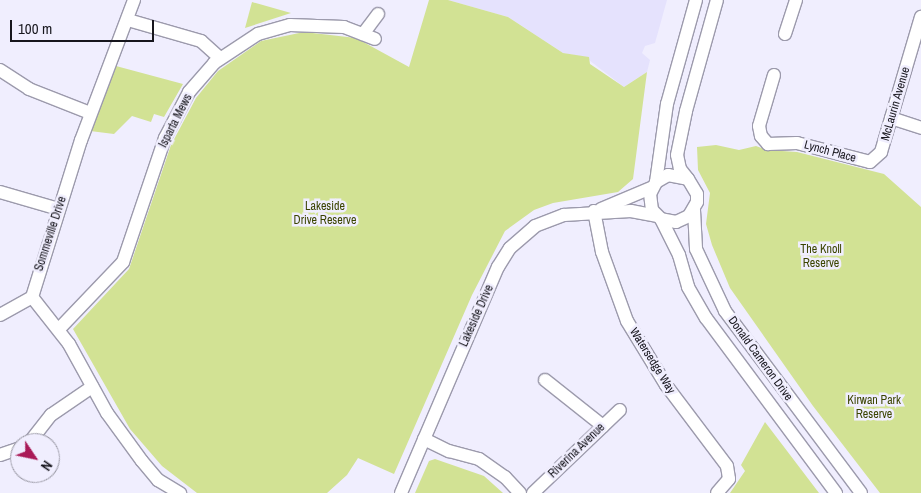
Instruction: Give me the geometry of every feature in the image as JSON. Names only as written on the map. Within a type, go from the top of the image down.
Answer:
[{"type":"street","name":"Sommeville Drive","points":[[32,296],[90,113],[128,20],[134,0]]},
{"type":"street","points":[[696,0],[667,104],[650,202],[659,217],[683,220],[694,210],[697,194],[680,169],[677,155],[686,111],[717,0]]},
{"type":"street","points":[[785,34],[796,0]]},
{"type":"street","points":[[363,34],[378,14]]},
{"type":"street","name":"McLaurin Avenue","points":[[876,160],[891,118],[921,18]]},
{"type":"street","points":[[128,20],[201,41],[220,58]]},
{"type":"street","name":"Isparta Mews","points":[[59,329],[123,262],[173,121],[197,82],[220,58],[258,34],[290,25],[325,24],[375,39]]},
{"type":"street","points":[[0,70],[29,89],[90,113]]},
{"type":"street","name":"Lynch Place","points":[[774,75],[759,126],[761,136],[768,144],[797,144],[863,162],[876,160]]},
{"type":"street","points":[[891,118],[921,128]]},
{"type":"street","points":[[654,185],[668,175],[688,179]]},
{"type":"street","name":"Lakeside Drive","points":[[594,212],[654,185]]},
{"type":"street","points":[[0,192],[60,208]]},
{"type":"street","name":"Donald Cameron Drive","points":[[694,210],[696,248],[708,280],[725,311],[861,493]]},
{"type":"street","name":"Lakeside Drive","points":[[400,493],[498,267],[510,248],[521,236],[548,219],[594,212],[631,211],[659,217]]},
{"type":"street","name":"Watersedge Way","points":[[594,212],[607,269],[627,321],[666,385],[727,466],[729,479],[717,493]]},
{"type":"street","name":"Donald Cameron Drive","points":[[659,217],[679,255],[688,287],[706,318],[836,493]]},
{"type":"street","points":[[0,315],[32,296],[59,329],[92,387],[133,449],[155,473],[178,491]]},
{"type":"street","points":[[545,380],[604,426]]},
{"type":"street","points":[[36,433],[51,415],[92,387]]},
{"type":"street","name":"Riverina Avenue","points":[[533,493],[620,410]]},
{"type":"street","points":[[424,439],[449,451],[478,459],[505,477],[520,493]]},
{"type":"shaded area","points":[[448,0],[667,0],[655,43],[645,46],[642,53],[650,60],[647,72],[624,87],[585,57],[563,53],[508,17]]},
{"type":"green space","name":"Lakeside Drive Reserve","points":[[429,0],[448,0],[508,17],[563,53],[589,57],[590,64],[624,87],[647,72],[633,179],[618,192],[553,203],[534,210],[505,231],[472,295],[394,474],[358,458],[347,475],[327,493],[197,493],[162,466],[130,429],[73,329],[129,269],[171,145],[196,98],[218,71],[261,41],[304,32],[356,38],[409,67]]},
{"type":"green space","points":[[252,2],[291,13],[245,28]]},
{"type":"green space","points":[[116,66],[183,84],[164,117],[154,114],[151,122],[132,116],[114,134],[90,131]]},
{"type":"green space","name":"The Knoll Reserve","points":[[716,145],[739,150],[756,146],[767,150],[797,152],[884,174],[921,207],[921,493],[880,493],[813,406],[730,288],[712,245],[706,224],[710,193],[698,170],[697,147]]},
{"type":"green space","points":[[765,422],[819,493],[730,493],[745,471],[741,465]]},
{"type":"green space","points":[[435,459],[484,476],[503,493],[415,493],[429,461]]},
{"type":"park label","name":"Kirwan Park Reserve","points":[[874,408]]}]
